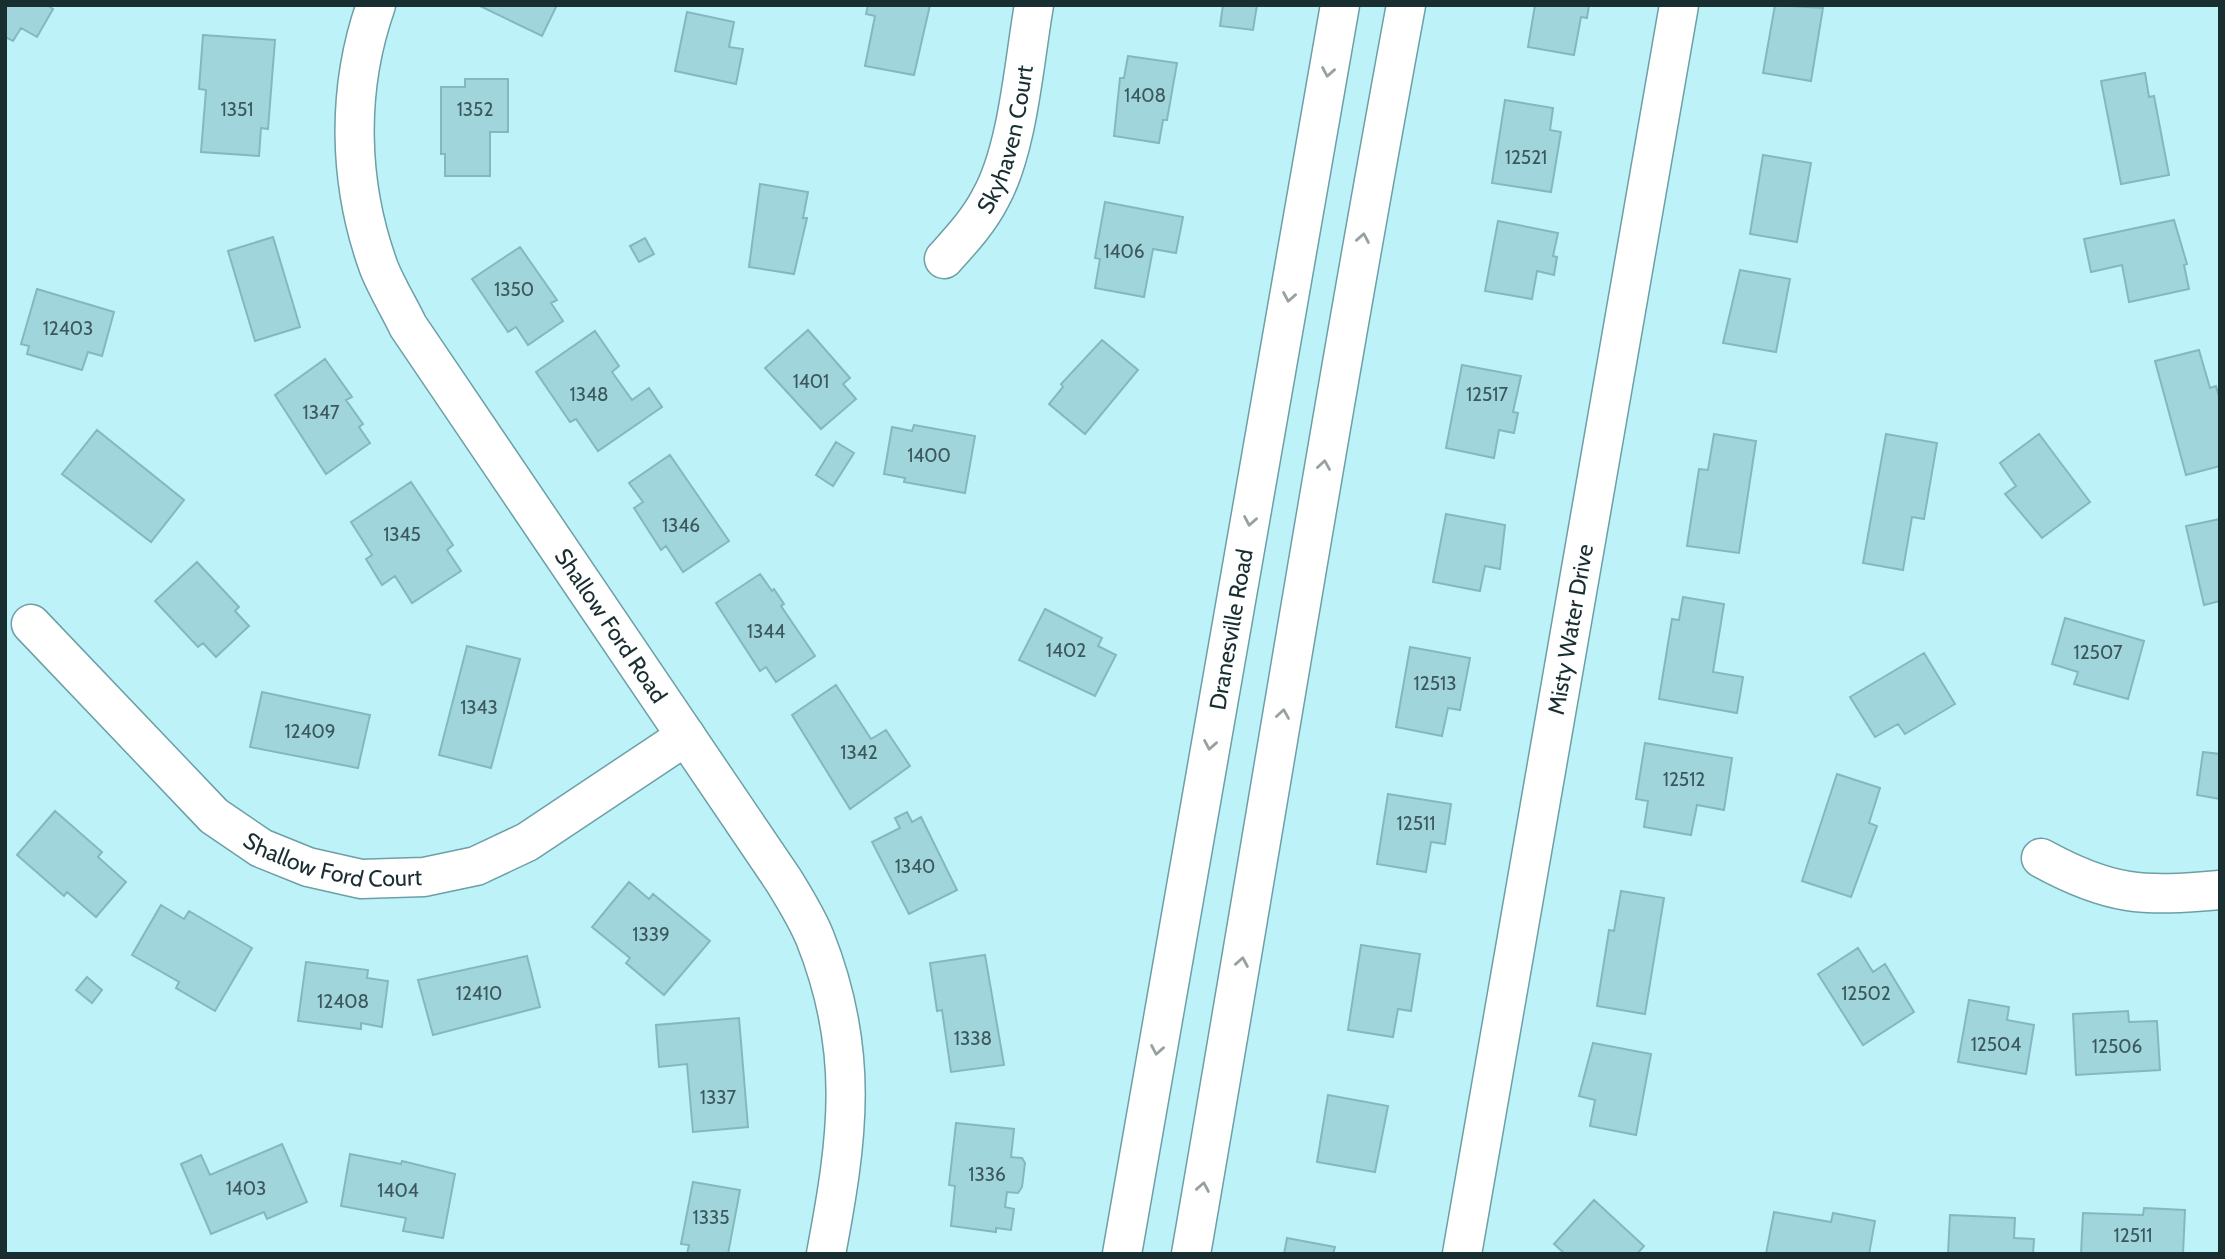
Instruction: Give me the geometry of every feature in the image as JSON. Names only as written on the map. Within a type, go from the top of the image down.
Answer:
[{"type":"street","name":"Shallow Ford Road","points":[[376,5],[358,63],[354,134],[358,190],[380,270],[408,326],[784,881],[814,935],[833,988],[845,1050],[848,1106],[826,1254]]},
{"type":"street","name":"Skyhaven Court","points":[[944,258],[976,223],[992,197],[1003,169],[1034,5]]},
{"type":"street","name":"Dranesville Road","points":[[1122,1254],[1340,5]]},
{"type":"street","points":[[1191,1254],[1267,818],[1342,354],[1405,5]]},
{"type":"street","name":"Misty Water Drive","points":[[1462,1254],[1679,5]]},
{"type":"street","name":"Shallow Ford Court","points":[[32,624],[214,816],[261,848],[308,867],[361,879],[424,877],[476,866],[527,842],[686,736]]},
{"type":"street","points":[[2041,858],[2079,879],[2124,892],[2168,895],[2220,890]]},
{"type":"building","points":[[5,5],[47,5],[53,9],[37,37],[21,28],[13,41],[5,37]]},
{"type":"building","points":[[478,5],[557,5],[542,36]]},
{"type":"building","points":[[868,5],[930,5],[914,75],[865,66],[875,16],[866,14]]},
{"type":"building","points":[[1223,5],[1257,5],[1253,30],[1220,26]]},
{"type":"building","points":[[1535,5],[1589,5],[1587,18],[1581,17],[1574,55],[1528,47]]},
{"type":"building","points":[[1775,5],[1823,8],[1811,81],[1763,73]]},
{"type":"building","points":[[687,12],[734,22],[729,47],[743,49],[736,84],[675,71]]},
{"type":"building","points":[[203,35],[275,40],[268,129],[261,128],[259,156],[201,152],[206,90],[199,89]]},
{"type":"building","points":[[1128,56],[1177,63],[1167,120],[1163,120],[1159,143],[1114,136],[1120,78],[1124,78]]},
{"type":"building","points":[[2145,73],[2149,97],[2154,96],[2169,175],[2121,184],[2101,81]]},
{"type":"building","points":[[465,79],[508,79],[508,132],[490,132],[490,176],[445,176],[445,154],[441,154],[441,87],[465,87]]},
{"type":"building","points":[[1505,100],[1553,108],[1550,130],[1561,132],[1551,192],[1492,183]]},
{"type":"building","points":[[1763,155],[1811,163],[1797,242],[1750,234]]},
{"type":"building","points":[[760,184],[808,192],[803,218],[807,218],[794,274],[749,267]]},
{"type":"building","points":[[1105,202],[1183,217],[1176,253],[1153,249],[1144,297],[1095,288],[1100,259],[1095,258]]},
{"type":"building","points":[[2174,220],[2187,264],[2184,265],[2189,289],[2129,302],[2122,265],[2091,272],[2084,239]]},
{"type":"building","points":[[1498,221],[1558,233],[1553,256],[1557,257],[1554,275],[1537,271],[1532,299],[1485,291]]},
{"type":"building","points":[[273,237],[300,327],[255,341],[228,251]]},
{"type":"building","points":[[645,238],[654,254],[639,262],[630,246]]},
{"type":"building","points":[[520,247],[557,300],[551,303],[563,321],[528,345],[516,327],[508,332],[472,279]]},
{"type":"building","points":[[1740,270],[1790,279],[1776,352],[1723,343]]},
{"type":"building","points":[[37,289],[114,312],[102,356],[88,352],[82,370],[27,354],[29,346],[21,344]]},
{"type":"building","points":[[808,330],[850,378],[843,384],[856,399],[821,429],[765,368]]},
{"type":"building","points":[[595,331],[619,366],[612,372],[632,400],[649,388],[662,407],[598,451],[576,419],[570,422],[536,372]]},
{"type":"building","points":[[1102,340],[1138,370],[1085,434],[1049,404],[1063,387],[1061,384]]},
{"type":"building","points":[[2199,350],[2210,388],[2216,386],[2220,400],[2220,466],[2186,475],[2155,361]]},
{"type":"building","points":[[325,359],[352,397],[346,400],[363,424],[359,427],[370,443],[326,474],[275,395]]},
{"type":"building","points":[[1462,365],[1521,376],[1513,412],[1518,413],[1514,433],[1499,430],[1494,458],[1446,448]]},
{"type":"building","points":[[914,425],[975,436],[965,493],[904,482],[905,478],[884,474],[892,427],[912,431]]},
{"type":"building","points":[[97,430],[184,500],[151,542],[62,474]]},
{"type":"building","points":[[1714,434],[1756,441],[1739,553],[1687,546],[1699,469],[1708,470]]},
{"type":"building","points":[[1886,434],[1937,443],[1924,519],[1912,517],[1903,570],[1863,563]]},
{"type":"building","points":[[2039,434],[2090,502],[2042,538],[2005,494],[2016,486],[2000,463]]},
{"type":"building","points":[[836,442],[854,453],[833,486],[816,475]]},
{"type":"building","points":[[670,455],[729,541],[683,572],[666,546],[661,550],[634,508],[643,502],[629,483]]},
{"type":"building","points":[[411,482],[453,545],[447,550],[461,571],[412,603],[395,576],[382,585],[366,559],[372,555],[351,522]]},
{"type":"building","points":[[1446,514],[1505,525],[1500,569],[1485,566],[1480,591],[1433,582]]},
{"type":"building","points":[[2220,519],[2220,601],[2204,605],[2186,526]]},
{"type":"building","points":[[197,562],[239,607],[235,611],[249,626],[216,657],[203,643],[198,647],[155,601]]},
{"type":"building","points":[[760,574],[772,591],[774,589],[784,604],[781,606],[815,656],[776,682],[766,667],[760,671],[716,603]]},
{"type":"building","points":[[1683,597],[1724,604],[1713,672],[1743,677],[1737,713],[1659,699],[1672,619],[1679,620]]},
{"type":"building","points":[[1045,609],[1102,638],[1098,646],[1116,655],[1095,696],[1019,660]]},
{"type":"building","points":[[2065,618],[2144,641],[2128,699],[2074,684],[2078,672],[2052,664]]},
{"type":"building","points":[[467,646],[520,659],[491,768],[439,755]]},
{"type":"building","points":[[1410,647],[1470,658],[1460,710],[1448,708],[1442,736],[1396,727]]},
{"type":"building","points":[[1924,653],[1955,704],[1905,734],[1898,724],[1875,737],[1850,697]]},
{"type":"building","points":[[836,685],[871,739],[886,730],[910,766],[850,809],[792,715]]},
{"type":"building","points":[[262,692],[370,715],[358,768],[250,747]]},
{"type":"building","points":[[1645,743],[1732,758],[1724,810],[1697,805],[1691,835],[1644,827],[1648,801],[1636,799]]},
{"type":"building","points":[[2203,752],[2220,754],[2220,799],[2197,795]]},
{"type":"building","points":[[1837,774],[1880,788],[1869,823],[1877,826],[1851,897],[1802,881]]},
{"type":"building","points":[[1388,794],[1451,804],[1445,844],[1431,842],[1426,872],[1377,864]]},
{"type":"building","points":[[55,811],[102,852],[98,857],[126,882],[96,917],[67,892],[64,896],[17,855]]},
{"type":"building","points":[[907,812],[912,822],[921,817],[957,890],[909,914],[872,842],[900,828],[895,818]]},
{"type":"building","points":[[629,882],[649,899],[653,894],[710,941],[664,995],[626,963],[630,958],[592,927]]},
{"type":"building","points":[[1621,891],[1664,898],[1645,1014],[1597,1006],[1609,930],[1614,931]]},
{"type":"building","points":[[161,905],[184,919],[189,911],[252,948],[215,1011],[176,988],[179,982],[132,955]]},
{"type":"building","points":[[1361,945],[1420,954],[1411,1011],[1398,1009],[1393,1037],[1348,1030]]},
{"type":"building","points":[[1858,948],[1873,972],[1885,964],[1914,1012],[1863,1045],[1818,974]]},
{"type":"building","points":[[985,955],[1004,1065],[951,1072],[942,1010],[937,1011],[930,963]]},
{"type":"building","points":[[527,956],[540,1007],[433,1035],[418,980]]},
{"type":"building","points":[[306,962],[368,970],[367,978],[388,981],[382,1027],[361,1023],[361,1029],[298,1021]]},
{"type":"building","points":[[87,977],[102,990],[92,1003],[76,990]]},
{"type":"building","points":[[1969,1000],[2009,1007],[2007,1020],[2034,1025],[2026,1074],[1958,1062]]},
{"type":"building","points":[[2128,1011],[2129,1022],[2157,1021],[2160,1070],[2076,1075],[2073,1014]]},
{"type":"building","points":[[739,1018],[748,1127],[693,1132],[687,1064],[659,1067],[656,1025]]},
{"type":"building","points":[[1593,1043],[1651,1054],[1636,1135],[1590,1126],[1595,1100],[1579,1096]]},
{"type":"building","points":[[1328,1095],[1388,1106],[1375,1172],[1317,1162]]},
{"type":"building","points":[[956,1123],[1014,1129],[1011,1157],[1022,1158],[1025,1163],[1022,1187],[1018,1193],[1007,1192],[1005,1207],[1014,1209],[1011,1230],[996,1228],[996,1232],[951,1226],[955,1186],[949,1185]]},
{"type":"building","points":[[282,1144],[307,1202],[267,1219],[264,1212],[211,1234],[181,1164],[201,1155],[210,1175]]},
{"type":"building","points":[[350,1154],[401,1164],[402,1161],[455,1174],[443,1238],[403,1231],[406,1218],[341,1206]]},
{"type":"building","points":[[693,1182],[740,1190],[728,1254],[687,1254],[689,1245],[681,1244]]},
{"type":"building","points":[[1594,1200],[1644,1246],[1637,1254],[1565,1254],[1554,1244]]},
{"type":"building","points":[[2144,1208],[2185,1210],[2183,1254],[2081,1254],[2083,1213],[2143,1215]]},
{"type":"building","points":[[1774,1212],[1831,1222],[1833,1213],[1875,1221],[1869,1254],[1766,1254]]},
{"type":"building","points":[[1950,1215],[2015,1218],[2014,1238],[2034,1239],[2033,1254],[1948,1254]]},
{"type":"building","points":[[1287,1238],[1335,1247],[1333,1254],[1284,1254]]}]
